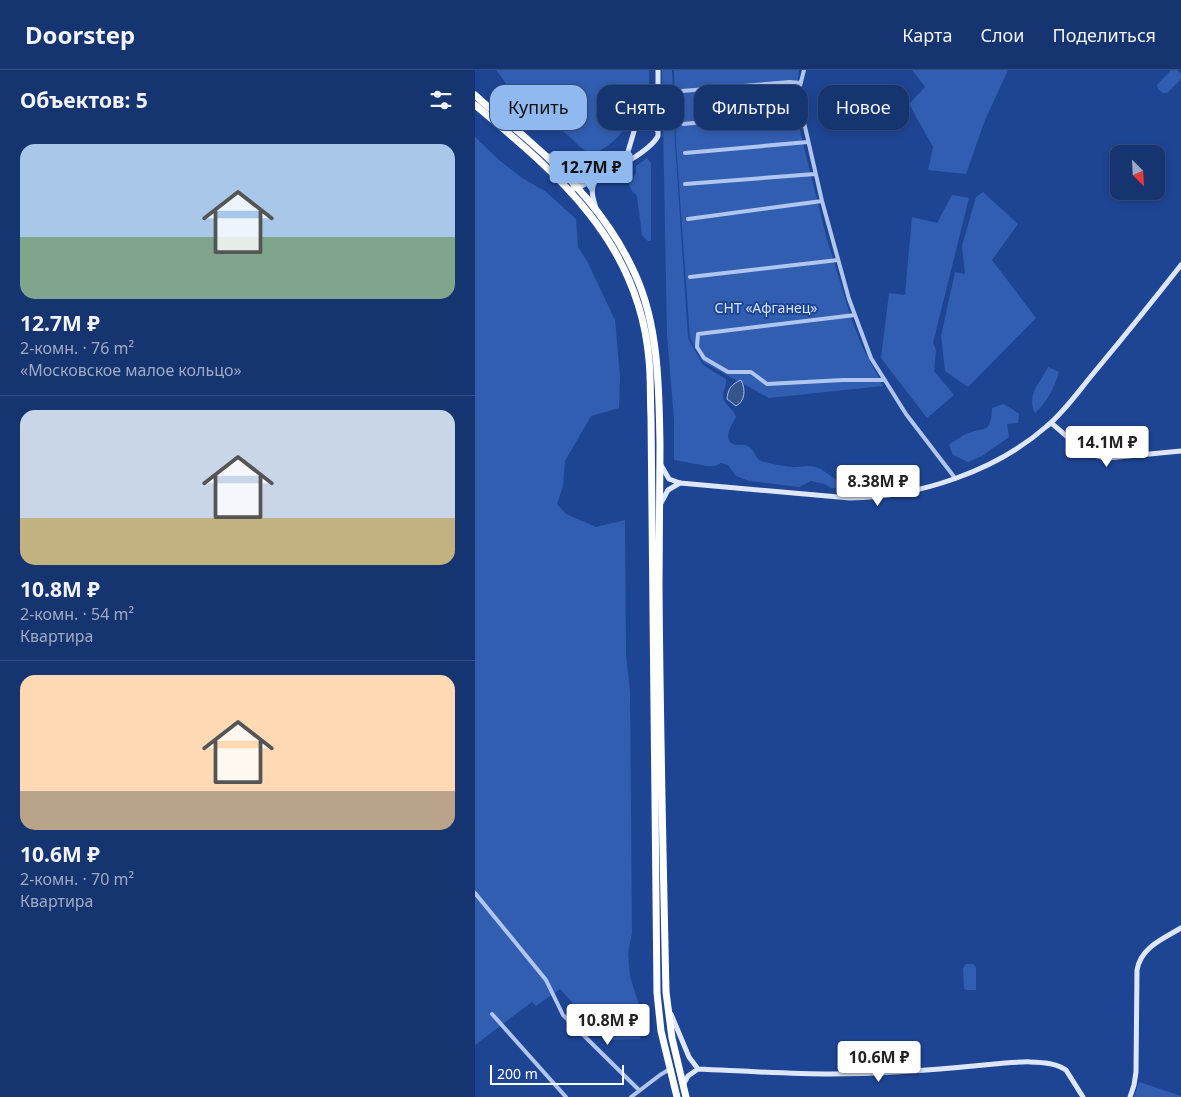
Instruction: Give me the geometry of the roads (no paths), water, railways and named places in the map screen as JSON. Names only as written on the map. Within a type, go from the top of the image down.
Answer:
[{"type":"highway","points":[[475,95],[541,152],[597,211],[629,261],[635,274],[645,303],[655,350],[658,374],[660,463],[661,759],[667,1001],[672,1038],[686,1097]]},
{"type":"highway","points":[[475,105],[574,187],[604,233],[625,271],[638,306],[649,359],[657,993],[661,1031],[677,1097]]},
{"type":"street","points":[[657,70],[657,85]]},
{"type":"street","points":[[684,91],[801,83],[804,70]]},
{"type":"street","points":[[597,211],[592,191],[596,180],[603,172],[627,156],[634,130]]},
{"type":"street","points":[[574,187],[650,147],[658,136],[658,130]]},
{"type":"street","points":[[805,130],[821,202],[855,315],[871,358],[907,414],[955,478]]},
{"type":"street","points":[[685,153],[808,142]]},
{"type":"street","points":[[541,152],[570,168],[583,172],[603,172]]},
{"type":"street","points":[[685,184],[815,174]]},
{"type":"street","points":[[688,219],[821,202]]},
{"type":"street","points":[[691,277],[838,260]]},
{"type":"street","points":[[660,463],[669,479],[680,483],[840,498],[907,493],[955,478],[1009,455],[1051,423],[1181,265]]},
{"type":"street","points":[[855,315],[699,334],[697,347],[704,358],[727,372],[751,372],[767,384],[885,380]]},
{"type":"street","points":[[1051,423],[1087,452],[1097,457],[1108,458],[1181,451]]},
{"type":"street","points":[[660,506],[668,490],[680,483]]},
{"type":"street","points":[[475,893],[546,980],[563,1015],[639,1090]]},
{"type":"street","points":[[1130,1097],[1135,1085],[1136,1072],[1137,970],[1139,959],[1149,947],[1181,928]]},
{"type":"street","points":[[667,1001],[689,1057],[698,1069]]},
{"type":"street","points":[[492,1014],[566,1097]]},
{"type":"street","points":[[683,1084],[688,1076],[698,1069],[830,1074],[889,1073],[989,1065],[1043,1063],[1062,1067],[1066,1070],[1083,1097]]},
{"type":"street","points":[[631,1097],[659,1075],[670,1069]]},
{"type":"park label","name":"СНТ «Афганец»","points":[[766,308]]}]
